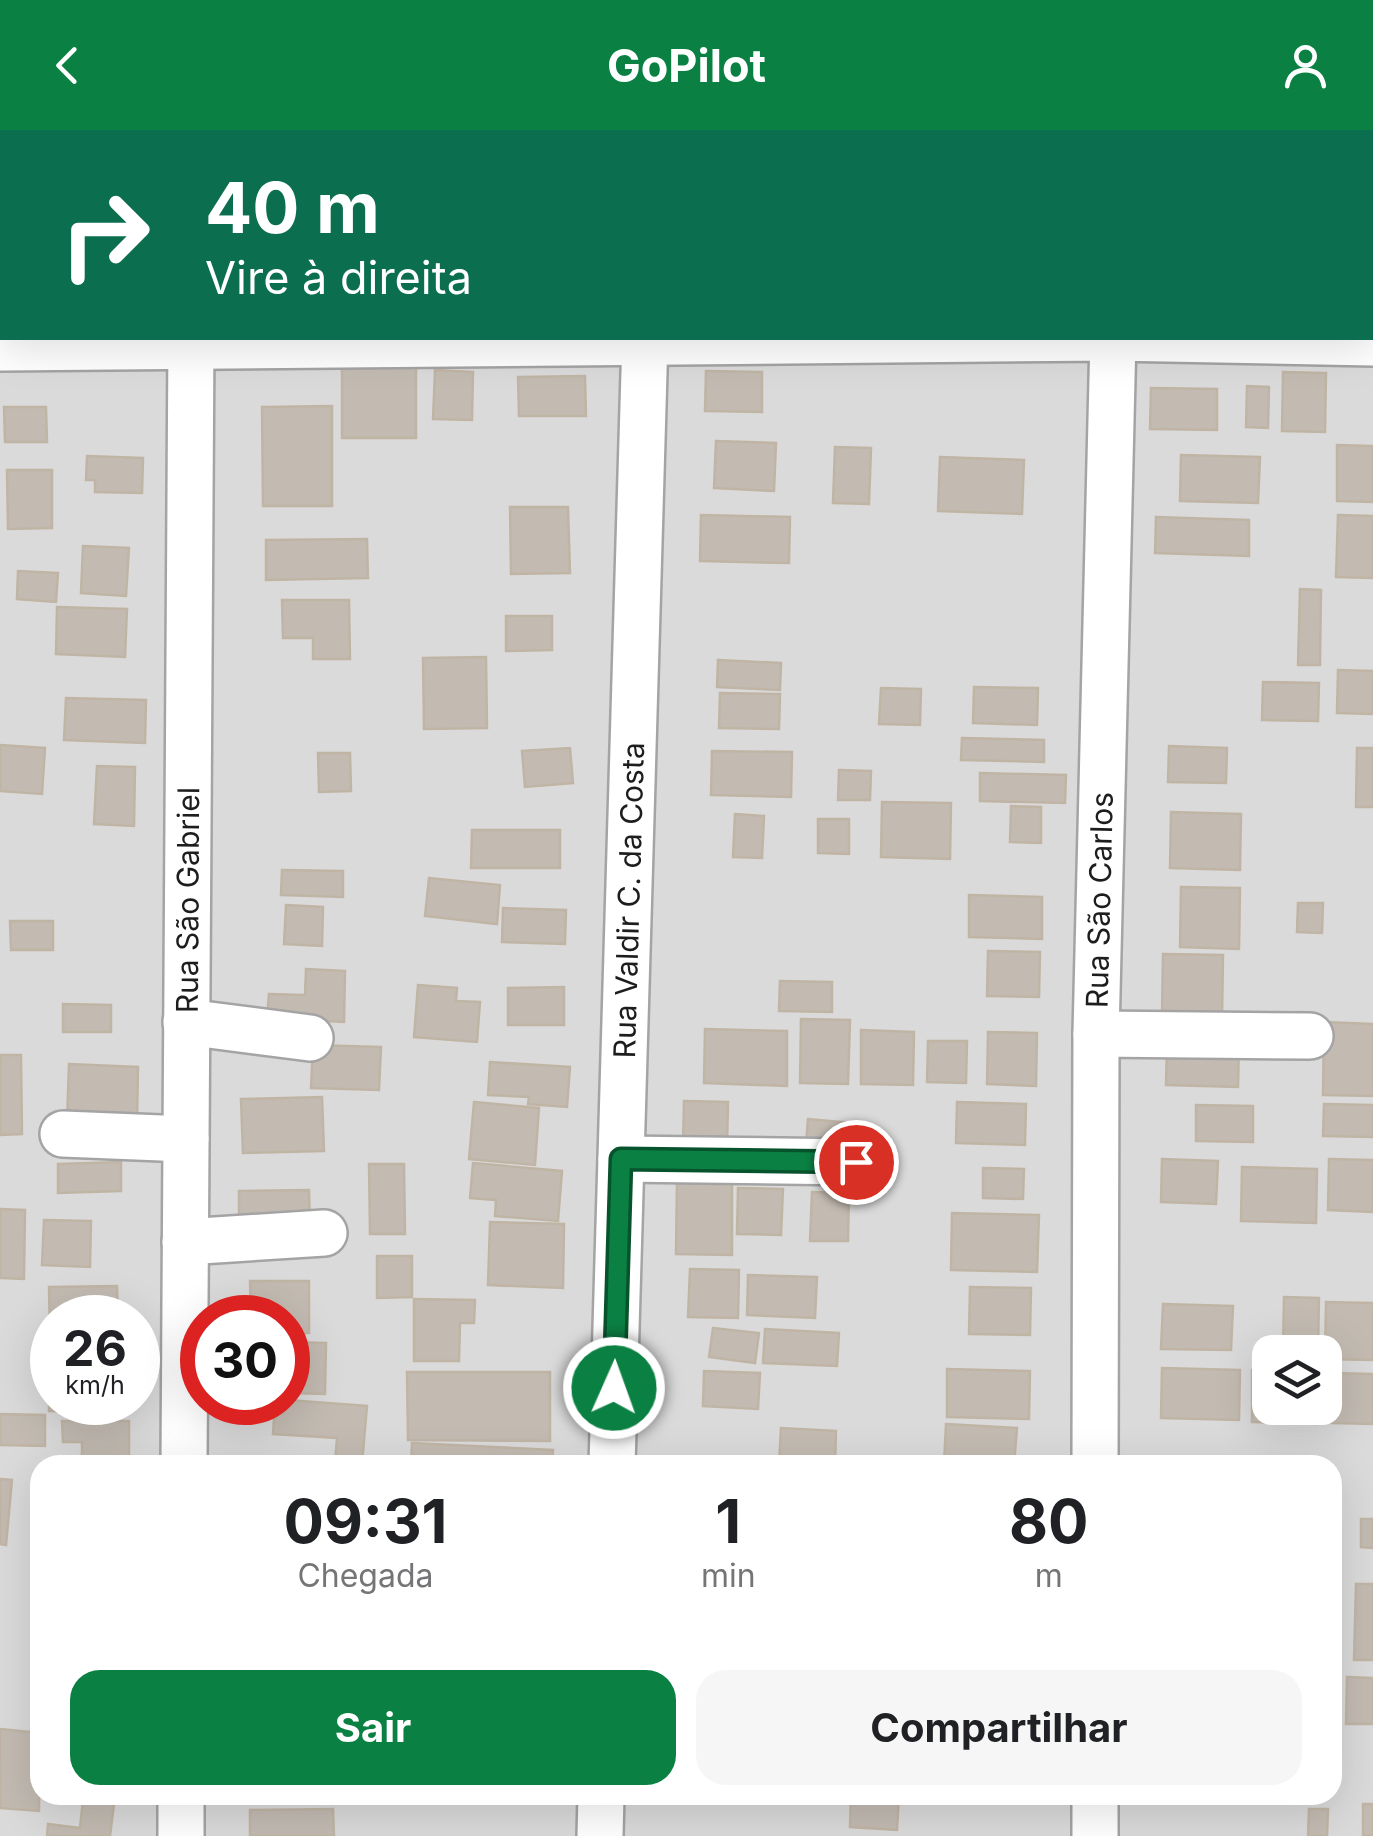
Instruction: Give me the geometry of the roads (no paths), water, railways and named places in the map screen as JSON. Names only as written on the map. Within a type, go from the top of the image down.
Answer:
[{"type":"street","points":[[0,348],[191,342],[645,340]]},
{"type":"street","name":"Rua Valdir C. da Costa","points":[[612,1455],[645,340]]},
{"type":"street","name":"Rua São Carlos","points":[[1095,1455],[1096,1034],[1113,340]]},
{"type":"street","points":[[1243,340],[1373,342]]},
{"type":"street","name":"Rua São Gabriel","points":[[184,1455],[191,342]]},
{"type":"street","points":[[186,1022],[310,1038]]},
{"type":"street","points":[[1096,1034],[1310,1036]]},
{"type":"street","points":[[63,1134],[186,1139]]},
{"type":"street","points":[[621,1159],[856,1162]]},
{"type":"street","points":[[185,1242],[324,1233]]},
{"type":"street","points":[[181,1805],[181,1836]]},
{"type":"street","points":[[600,1836],[602,1805]]},
{"type":"street","points":[[1094,1805],[1094,1836]]}]
